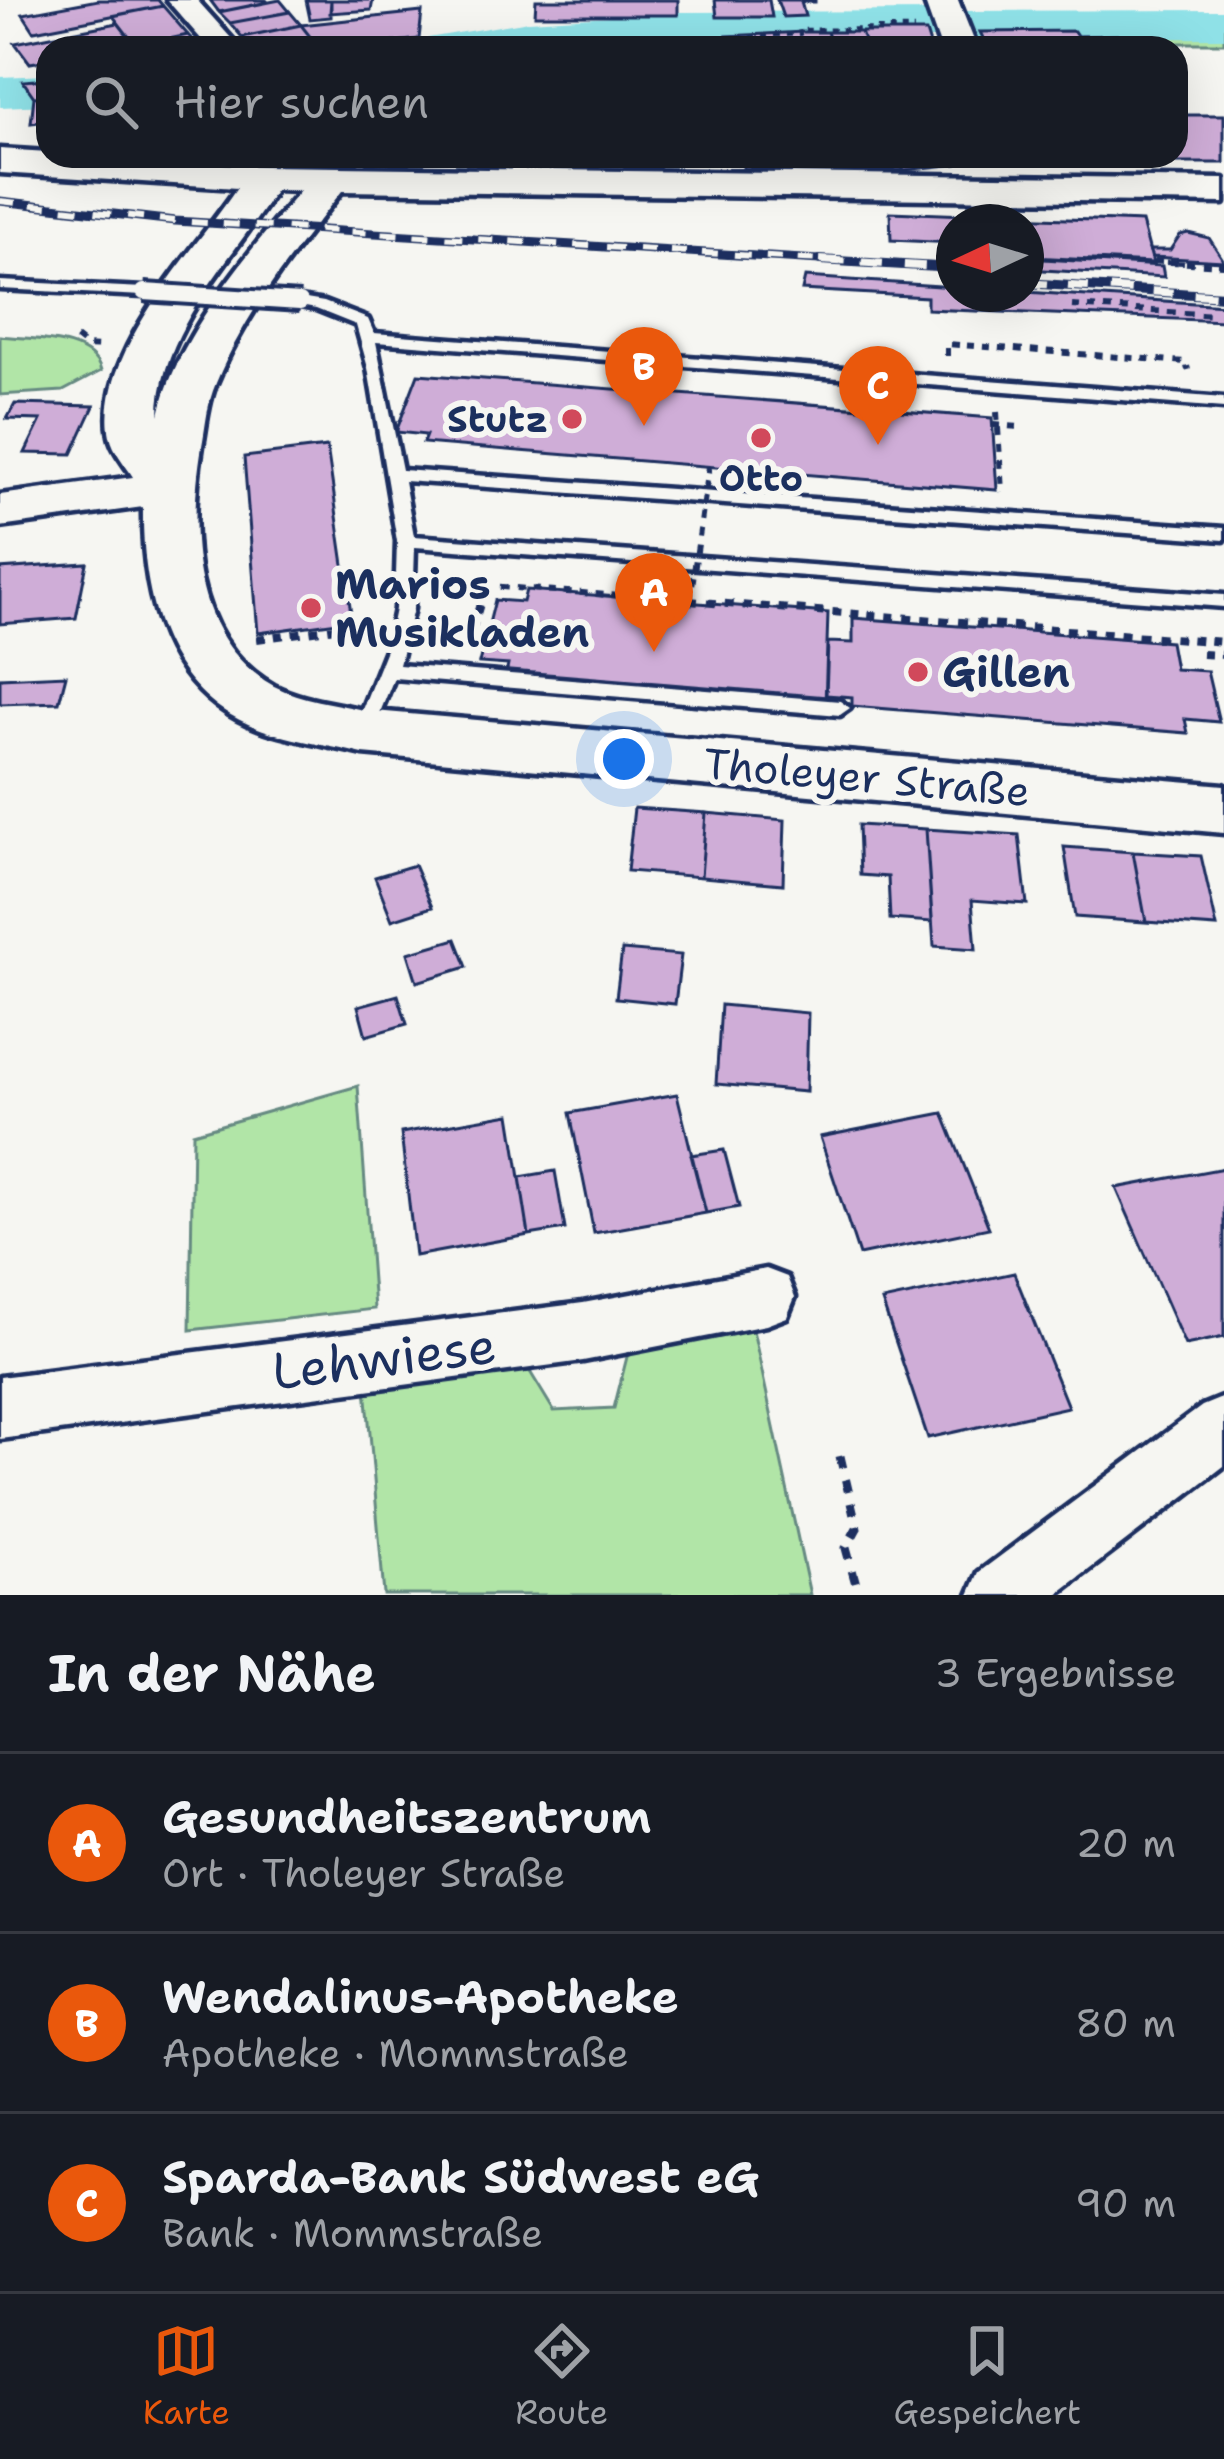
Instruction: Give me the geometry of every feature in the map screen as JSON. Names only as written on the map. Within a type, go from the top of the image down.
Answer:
[{"type":"main road","points":[[0,161],[36,162]]},
{"type":"main road","points":[[176,168],[301,173],[518,169],[974,188],[1221,189]]},
{"type":"main road","points":[[974,188],[996,168]]},
{"type":"main road","points":[[1056,168],[1221,189]]},
{"type":"main road","name":"Tholeyer Straße","points":[[167,488],[134,435],[140,374],[153,343],[301,173]]},
{"type":"main road","name":"Tholeyer Straße","points":[[301,173],[286,237],[190,386],[167,488],[174,584],[193,642],[251,700],[363,732],[1224,809]]},
{"type":"main road","points":[[0,512],[167,488]]},
{"type":"street","points":[[181,0],[214,36]]},
{"type":"street","name":"Lehwiese","points":[[0,1408],[583,1332],[766,1298]]},
{"type":"street","points":[[1002,1595],[1224,1429]]},
{"type":"lane","points":[[0,285],[320,304],[363,322],[406,541],[397,647],[363,732]]},
{"type":"lane","points":[[367,337],[1224,403]]},
{"type":"lane","points":[[394,475],[1224,534]]},
{"type":"lane","points":[[406,541],[1224,601]]},
{"type":"lane","points":[[388,671],[840,707]]},
{"type":"path","points":[[769,36],[800,34],[800,30],[866,29]]},
{"type":"path","points":[[1154,261],[1224,266]]},
{"type":"path","points":[[1072,306],[1214,314]]},
{"type":"path","points":[[76,338],[86,346],[110,348],[108,351]]},
{"type":"path","points":[[947,344],[1023,348]]},
{"type":"path","points":[[997,415],[1004,518]]},
{"type":"path","points":[[993,425],[1019,427]]},
{"type":"path","points":[[690,602],[709,466]]},
{"type":"path","points":[[405,580],[1224,642]]},
{"type":"path","points":[[397,647],[465,654],[484,586]]},
{"type":"path","points":[[257,639],[402,619]]},
{"type":"path","points":[[1202,654],[1224,655]]},
{"type":"path","points":[[840,1456],[857,1528],[847,1548],[859,1595]]},
{"type":"green space","points":[[1137,24],[1224,24],[1224,43],[1188,43],[1188,36],[1144,36]]},
{"type":"green space","points":[[0,336],[73,346],[86,351],[101,371],[63,391],[0,395]]},
{"type":"green space","points":[[358,1086],[374,1309],[190,1330],[193,1133]]},
{"type":"green space","points":[[753,1330],[810,1595],[384,1595],[366,1387],[529,1370],[554,1411],[614,1408],[628,1353]]},
{"type":"building","points":[[98,0],[158,0],[163,6],[34,31],[23,14]]},
{"type":"building","points":[[210,0],[266,0],[268,2],[219,12]]},
{"type":"building","points":[[280,0],[290,12],[230,23],[219,12]]},
{"type":"building","points":[[306,0],[331,0],[331,17],[310,19]]},
{"type":"building","points":[[331,0],[373,0],[371,10],[330,13]]},
{"type":"building","points":[[536,0],[678,0],[678,15],[535,15]]},
{"type":"building","points":[[715,0],[769,0],[772,17],[717,17]]},
{"type":"building","points":[[777,0],[815,2],[801,2],[805,16],[783,17]]},
{"type":"building","points":[[163,6],[188,35],[128,36],[113,16]]},
{"type":"building","points":[[290,12],[301,25],[241,36],[230,23]]},
{"type":"building","points":[[422,12],[419,36],[310,36],[301,25]]},
{"type":"building","points":[[118,23],[128,36],[51,36]]},
{"type":"building","points":[[301,25],[310,36],[247,36]]},
{"type":"building","points":[[1074,31],[1077,36],[982,36],[980,32]]},
{"type":"building","points":[[827,32],[828,36],[727,36]]},
{"type":"building","points":[[827,32],[861,32],[862,36],[828,36]]},
{"type":"building","points":[[861,32],[926,32],[927,36],[862,36]]},
{"type":"building","points":[[36,39],[36,62],[30,63],[15,43]]},
{"type":"building","points":[[36,80],[36,97],[34,97],[23,81]]},
{"type":"building","points":[[1188,115],[1224,115],[1224,163],[1188,163]]},
{"type":"building","points":[[902,168],[903,170],[818,170]]},
{"type":"building","points":[[890,212],[936,214],[936,242],[891,240]]},
{"type":"building","points":[[1044,218],[1142,222],[1153,263],[1044,258]]},
{"type":"building","points":[[1180,235],[1209,238],[1224,261],[1152,257],[1149,250],[1170,250]]},
{"type":"building","points":[[1044,259],[1162,266],[1164,277],[1044,270]]},
{"type":"building","points":[[805,277],[936,286],[936,309],[927,309],[927,297],[802,290]]},
{"type":"building","points":[[1044,293],[1224,305],[1224,321],[1001,312],[1044,312]]},
{"type":"building","points":[[418,374],[992,418],[997,490],[423,443],[426,435],[396,432]]},
{"type":"building","points":[[15,404],[94,406],[72,454],[25,453],[41,420],[7,419]]},
{"type":"building","points":[[327,447],[352,620],[258,633],[244,457]]},
{"type":"building","points":[[87,563],[76,618],[0,624],[0,569]]},
{"type":"building","points":[[526,590],[828,613],[825,705],[505,679],[508,665],[479,663],[495,600],[523,602]]},
{"type":"building","points":[[853,618],[1170,642],[1175,669],[1207,671],[1219,722],[1185,719],[1188,733],[852,706],[852,697],[826,695],[828,642],[853,643]]},
{"type":"building","points":[[66,675],[59,702],[0,704],[0,678]]},
{"type":"building","points":[[634,808],[706,813],[701,877],[627,871]]},
{"type":"building","points":[[706,813],[785,820],[783,884],[701,877]]},
{"type":"building","points":[[858,825],[926,829],[932,922],[890,919],[888,877],[860,875]]},
{"type":"building","points":[[926,829],[1019,835],[1027,904],[972,900],[976,949],[934,946]]},
{"type":"building","points":[[1064,847],[1133,852],[1146,922],[1075,917]]},
{"type":"building","points":[[1133,852],[1201,856],[1217,927],[1146,922]]},
{"type":"building","points":[[414,865],[432,907],[392,920],[375,877]]},
{"type":"building","points":[[456,939],[467,967],[417,982],[408,953]]},
{"type":"building","points":[[622,950],[681,955],[675,1004],[616,998]]},
{"type":"building","points":[[398,995],[407,1024],[366,1036],[358,1006]]},
{"type":"building","points":[[721,1005],[808,1013],[806,1092],[716,1084]]},
{"type":"building","points":[[677,1094],[706,1213],[594,1233],[570,1113]]},
{"type":"building","points":[[943,1113],[989,1228],[859,1255],[820,1137]]},
{"type":"building","points":[[510,1114],[529,1235],[415,1256],[401,1133]]},
{"type":"building","points":[[724,1150],[739,1207],[706,1213],[691,1155]]},
{"type":"building","points":[[1224,1168],[1224,1337],[1185,1345],[1116,1188]]},
{"type":"building","points":[[555,1171],[565,1229],[529,1235],[520,1177]]},
{"type":"building","points":[[1014,1273],[1068,1407],[928,1438],[882,1301]]},
{"type":"waterway","points":[[523,36],[676,26],[1224,24]]},
{"type":"waterway","points":[[0,92],[36,90]]},
{"type":"railway","points":[[0,201],[175,221],[850,262]]},
{"type":"railway","points":[[820,260],[850,262]]},
{"type":"railway","points":[[850,262],[936,267]]},
{"type":"railway","points":[[850,262],[870,263]]},
{"type":"railway","points":[[1044,284],[1224,296]]},
{"type":"place","name":"Stutz","points":[[572,419]]},
{"type":"place","name":"Wendalinus-Apotheke","points":[[644,426]]},
{"type":"place","name":"Otto","points":[[761,438]]},
{"type":"place","name":"Sparda-Bank Südwest eG","points":[[878,445]]},
{"type":"place","name":"Marios Musikladen","points":[[311,608]]},
{"type":"place","name":"Gesundheitszentrum","points":[[654,652]]},
{"type":"place","name":"Gillen","points":[[918,672]]}]
